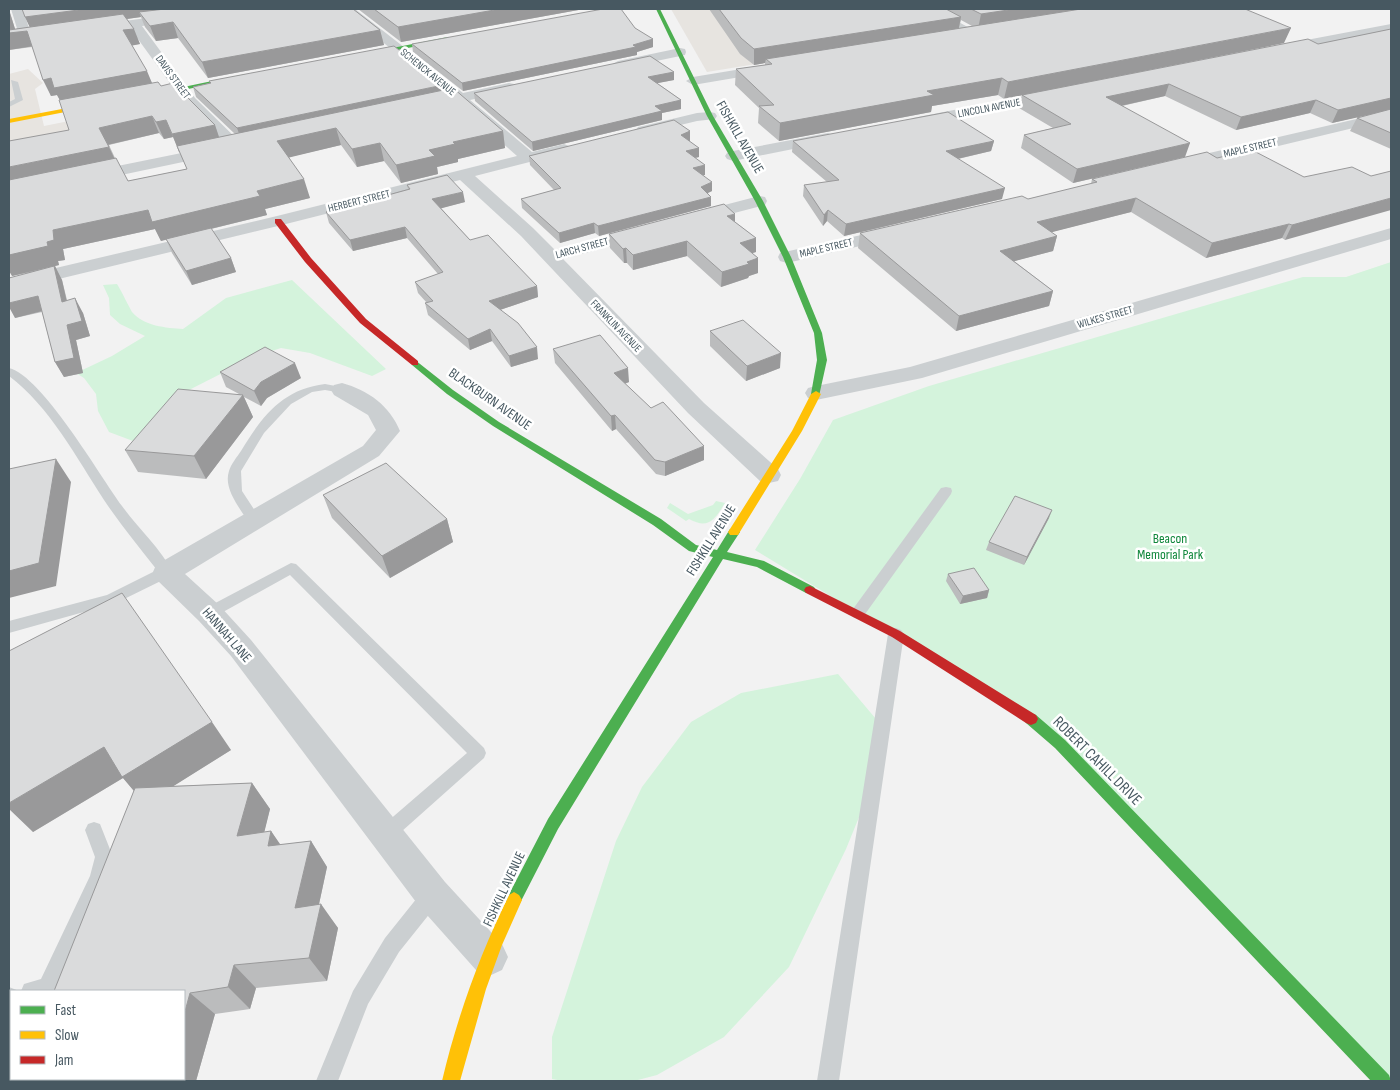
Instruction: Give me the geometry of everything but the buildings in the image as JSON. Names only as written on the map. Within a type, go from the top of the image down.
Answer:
[{"type":"main road","name":"FISHKILL AVENUE","points":[[451,1081],[468,1016],[489,957],[513,902],[553,824],[797,431],[816,393],[822,360],[818,333],[787,257],[759,201],[710,116],[658,9]]},
{"type":"main road","points":[[351,57],[464,36]]},
{"type":"main road","points":[[133,98],[256,74]]},
{"type":"main road","points":[[9,121],[114,101]]},
{"type":"main road","name":"BLACKBURN AVENUE","points":[[278,221],[308,260],[363,321],[450,392],[496,424],[657,522],[693,548],[720,555]]},
{"type":"main road","name":"ROBERT CAHILL DRIVE","points":[[720,555],[760,564],[858,613],[896,634],[1029,717],[1060,744],[1383,1081]]},
{"type":"street","points":[[18,9],[26,38]]},
{"type":"street","points":[[85,31],[236,9]]},
{"type":"street","name":"SCHENCK AVENUE","points":[[348,9],[460,98],[529,158]]},
{"type":"street","points":[[927,9],[983,35],[959,38]]},
{"type":"street","name":"DAVIS STREET","points":[[76,180],[242,146],[190,101],[134,24]]},
{"type":"street","points":[[1269,51],[1391,28]]},
{"type":"street","points":[[608,67],[680,52]]},
{"type":"street","points":[[693,81],[784,66]]},
{"type":"street","points":[[411,108],[520,85]]},
{"type":"street","name":"LINCOLN AVENUE","points":[[900,124],[1072,91]]},
{"type":"street","name":"MAPLE STREET","points":[[1162,169],[1391,115]]},
{"type":"street","points":[[626,135],[697,117],[710,116]]},
{"type":"street","points":[[733,156],[843,135]]},
{"type":"street","name":"HERBERT STREET","points":[[9,285],[278,221],[581,145]]},
{"type":"street","name":"FRANKLIN AVENUE","points":[[464,175],[527,232],[696,408],[769,475]]},
{"type":"street","points":[[684,221],[759,201]]},
{"type":"street","name":"LARCH STREET","points":[[550,257],[655,229]]},
{"type":"street","name":"MAPLE STREET","points":[[787,257],[910,229]]},
{"type":"street","name":"WILKES STREET","points":[[816,393],[914,373],[1391,233]]},
{"type":"street","points":[[166,572],[371,451],[388,431],[384,419],[371,406],[342,390]]},
{"type":"street","name":"HANNAH LANE","points":[[166,572],[209,613],[240,648],[432,894],[489,957]]},
{"type":"lane","points":[[9,105],[19,100],[14,82]]},
{"type":"lane","points":[[9,371],[18,376],[54,416],[112,501],[166,572],[111,599],[9,627]]},
{"type":"lane","points":[[254,520],[236,491],[235,471],[259,431],[287,401],[308,389],[325,387],[342,390]]},
{"type":"lane","points":[[858,613],[946,491]]},
{"type":"lane","points":[[209,613],[291,568],[478,753],[386,834]]},
{"type":"lane","points":[[828,1081],[896,634]]},
{"type":"lane","points":[[35,990],[47,987],[99,877],[104,857],[94,830]]},
{"type":"lane","points":[[327,1081],[360,998],[392,946],[432,894]]},
{"type":"shaded area","points":[[671,9],[917,9],[958,31],[707,72]]},
{"type":"shaded area","points":[[28,69],[43,83],[35,89],[44,126],[79,119],[90,119],[9,162],[9,74]]},
{"type":"green space","name":"Beacon Memorial Park","points":[[1391,262],[1391,1081],[1387,1081],[1029,717],[755,550],[800,479],[833,420],[929,386],[1303,277],[1346,277]]},
{"type":"green space","points":[[292,280],[386,369],[372,376],[310,353],[281,348],[254,357],[185,392],[133,441],[109,432],[98,411],[96,394],[84,378],[76,373],[112,356],[145,336],[120,324],[110,315],[109,298],[103,285],[117,284],[132,312],[137,317],[163,327],[183,329],[226,298]]},
{"type":"green space","points":[[716,501],[725,503],[718,514],[707,523],[689,519],[686,521],[667,508],[670,503],[688,514],[713,505]]},
{"type":"green space","points":[[838,674],[876,719],[875,778],[846,849],[789,967],[724,1037],[657,1075],[634,1081],[563,1081],[552,1079],[552,1037],[616,841],[642,787],[691,722],[741,693]]},
{"type":"traffic: fast","points":[[658,9],[710,116],[759,201],[787,257],[818,333],[822,360],[816,394]]},
{"type":"traffic: fast","points":[[360,55],[448,39]]},
{"type":"traffic: fast","points":[[143,96],[246,76]]},
{"type":"traffic: fast","points":[[415,363],[450,392],[496,424],[657,522],[693,548],[760,564],[810,590]]},
{"type":"traffic: fast","points":[[514,900],[553,824],[734,532]]},
{"type":"traffic: fast","points":[[1031,719],[1060,744],[1383,1081]]},
{"type":"traffic: slow","points":[[9,121],[99,104]]},
{"type":"traffic: slow","points":[[734,532],[797,431],[816,394]]},
{"type":"traffic: slow","points":[[451,1081],[486,966],[514,900]]},
{"type":"traffic: jam","points":[[278,221],[308,260],[363,321],[415,363]]},
{"type":"traffic: jam","points":[[810,590],[896,634],[1031,719]]}]
